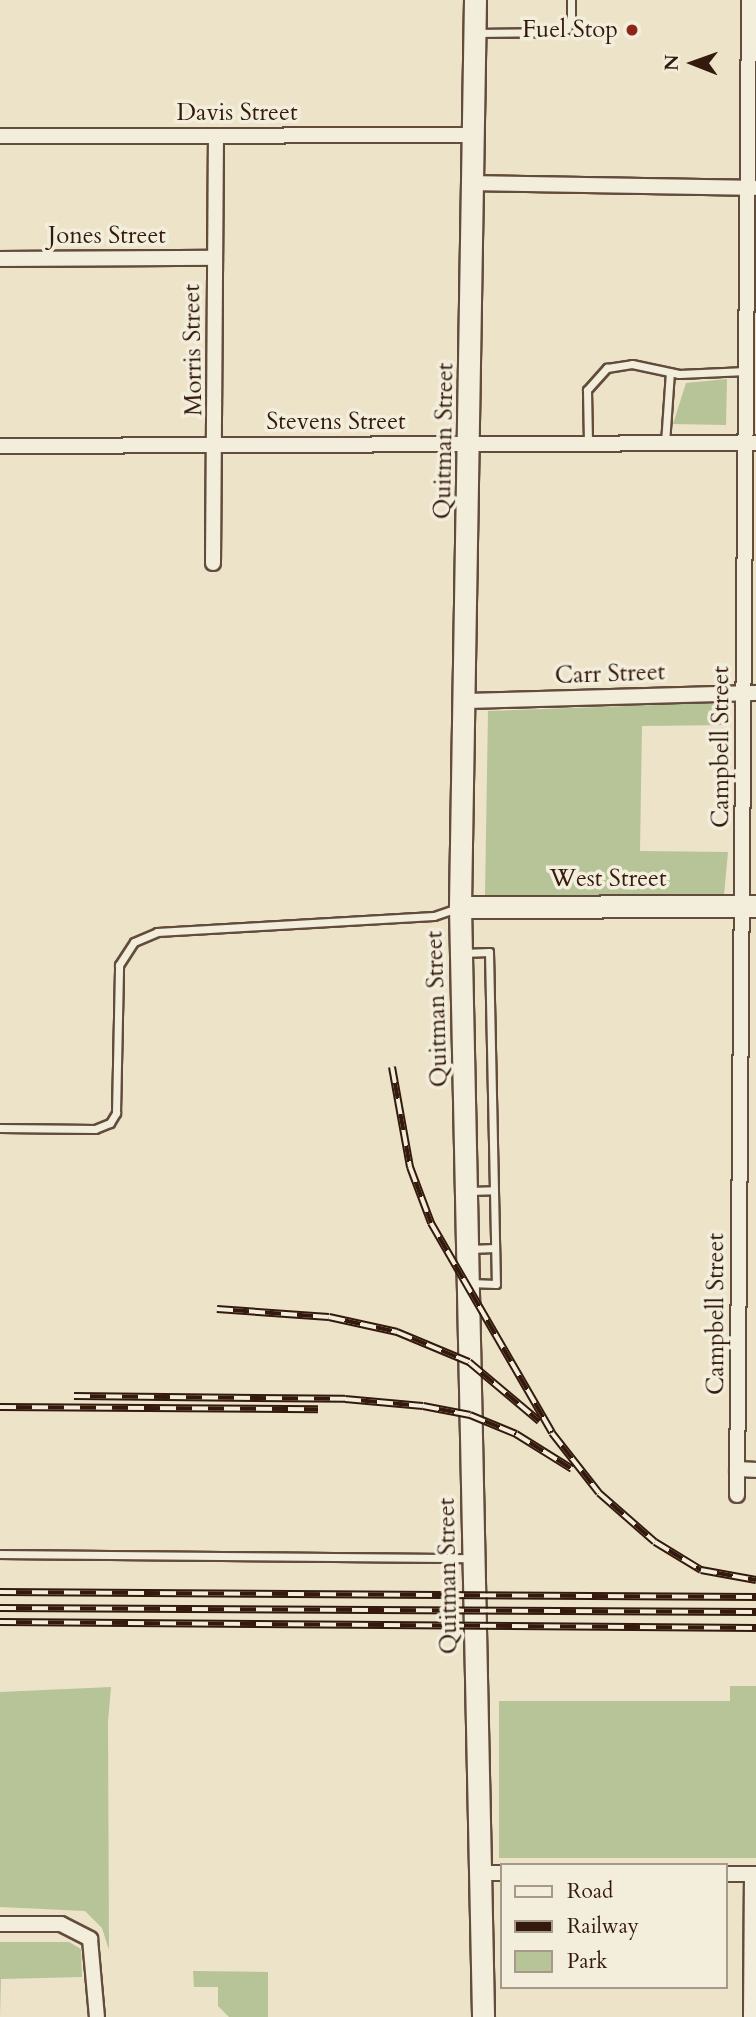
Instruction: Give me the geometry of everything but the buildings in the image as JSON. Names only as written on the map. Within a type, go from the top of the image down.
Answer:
[{"type":"main road","name":"Quitman Street","points":[[475,0],[470,445],[460,907],[468,1191],[483,2017]]},
{"type":"main road","name":"West Street","points":[[460,907],[749,906]]},
{"type":"street","name":"Campbell Street","points":[[737,1495],[740,1119],[749,906],[751,444],[746,371],[752,188],[749,0]]},
{"type":"street","name":"Davis Street","points":[[0,135],[473,135]]},
{"type":"street","name":"Morris Street","points":[[214,563],[217,445],[216,136]]},
{"type":"street","points":[[474,183],[752,188]]},
{"type":"street","name":"Jones Street","points":[[0,259],[215,258]]},
{"type":"street","name":"Stevens Street","points":[[0,446],[470,445],[588,442],[751,444]]},
{"type":"street","name":"Carr Street","points":[[465,701],[750,693]]},
{"type":"street","points":[[740,1119],[756,1119]]},
{"type":"street","points":[[737,1469],[756,1470]]},
{"type":"street","points":[[480,1874],[500,1873]]},
{"type":"street","points":[[728,1874],[754,1874],[751,2017]]},
{"type":"street","points":[[0,1924],[61,1924],[81,1931],[90,1939],[94,1956],[97,2017]]},
{"type":"lane","points":[[474,33],[560,32],[567,29],[571,0]]},
{"type":"lane","points":[[588,442],[587,390],[593,379],[607,368],[632,364],[670,372],[746,371]]},
{"type":"lane","points":[[666,443],[670,372]]},
{"type":"lane","points":[[0,1128],[95,1129],[110,1123],[116,1113],[119,965],[134,942],[157,932],[434,916],[460,907]]},
{"type":"lane","points":[[462,953],[489,952],[496,1284],[469,1283]]},
{"type":"lane","points":[[468,1191],[494,1191]]},
{"type":"lane","points":[[468,1249],[495,1248]]},
{"type":"lane","points":[[0,1554],[474,1558]]},
{"type":"green space","points":[[727,379],[726,425],[673,424],[686,383]]},
{"type":"green space","points":[[712,703],[729,712],[729,725],[642,726],[640,851],[728,852],[724,895],[485,896],[488,711]]},
{"type":"green space","points":[[730,1686],[756,1686],[756,1858],[499,1858],[499,1701],[730,1701]]},
{"type":"green space","points":[[111,1687],[108,1722],[109,1950],[102,1928],[85,1911],[0,1907],[0,1692]]},
{"type":"green space","points":[[0,1942],[69,1942],[81,1949],[82,1977],[1,1979],[0,2017]]},
{"type":"green space","points":[[193,1971],[268,1972],[268,2017],[229,2017],[218,2006],[218,1987],[194,1987]]},
{"type":"railway","points":[[392,1067],[410,1167],[431,1223],[552,1433],[599,1493],[655,1542],[701,1570],[756,1580]]},
{"type":"railway","points":[[217,1309],[329,1317],[397,1332],[469,1362],[539,1421]]},
{"type":"railway","points":[[74,1396],[345,1399],[423,1406],[470,1415],[516,1434],[572,1469]]},
{"type":"railway","points":[[0,1407],[318,1409]]},
{"type":"railway","points":[[0,1592],[756,1597]]},
{"type":"railway","points":[[0,1608],[756,1612]]},
{"type":"railway","points":[[0,1622],[756,1628]]},
{"type":"place","name":"Fuel Stop","points":[[632,30]]}]
